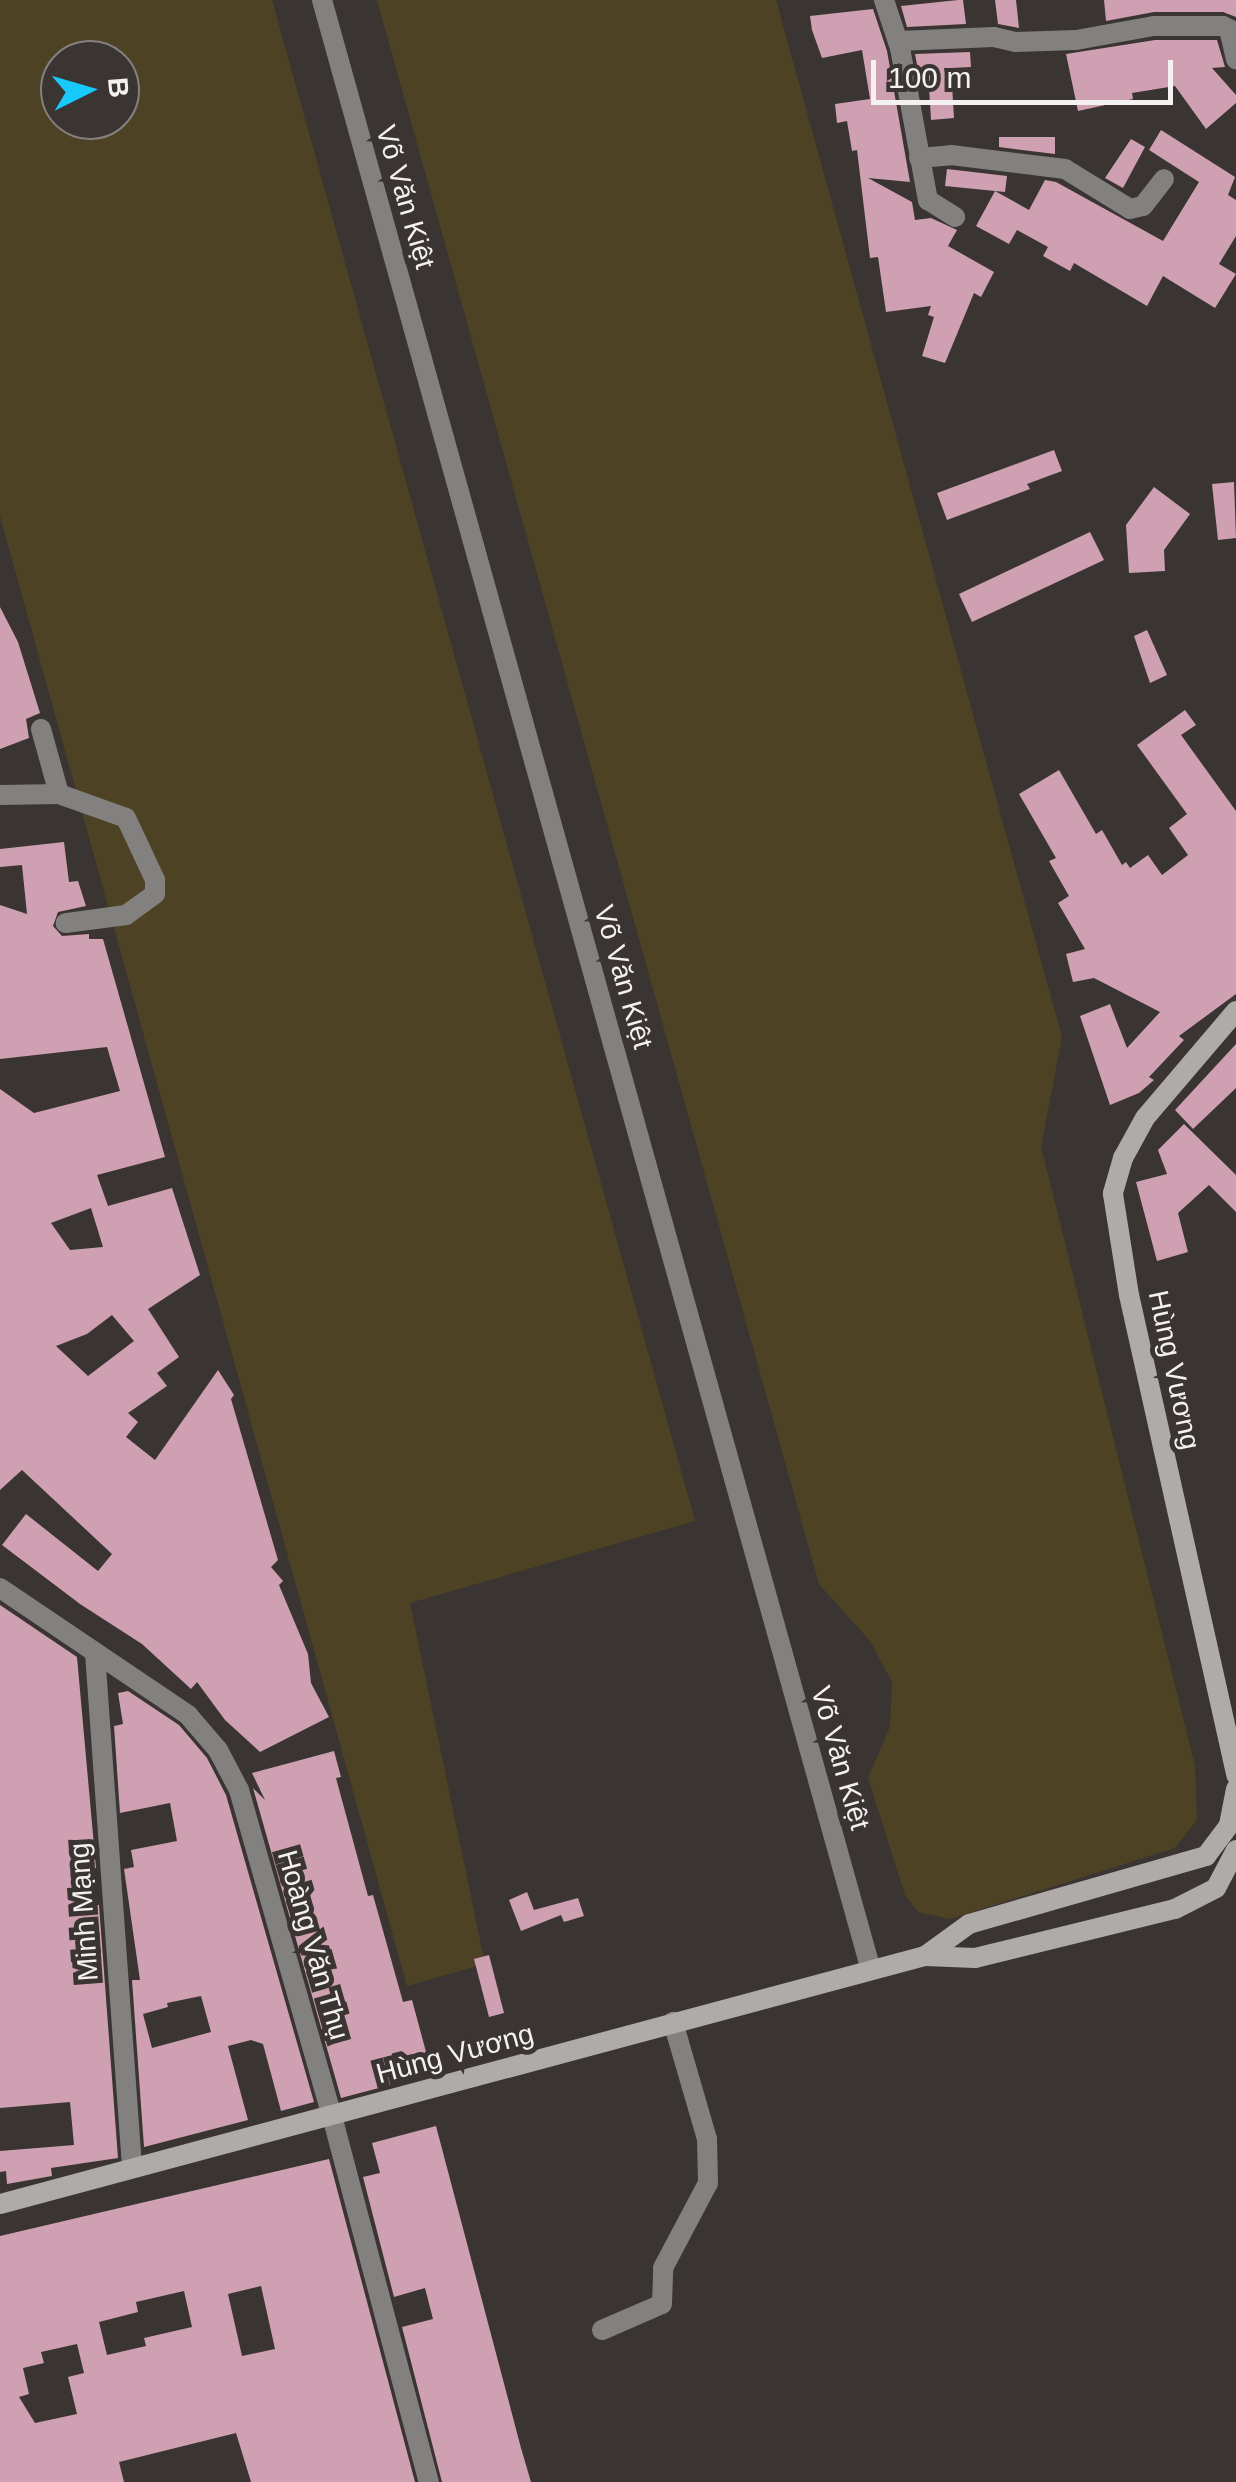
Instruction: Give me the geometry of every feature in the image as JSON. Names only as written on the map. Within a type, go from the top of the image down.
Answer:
[{"type":"main road","name":"Hùng Vương","points":[[1236,1011],[1145,1118],[1123,1158],[1113,1194],[1129,1295],[1236,1774]]},
{"type":"main road","name":"Hùng Vương","points":[[925,1956],[969,1924],[1206,1856],[1229,1825],[1236,1789]]},
{"type":"main road","name":"Hùng Vương","points":[[0,2204],[925,1956],[975,1958],[1175,1909],[1216,1888],[1236,1850]]},
{"type":"street","name":"Võ Văn Kiệt","points":[[322,0],[871,1970]]},
{"type":"street","points":[[884,0],[898,41],[928,200],[954,216]]},
{"type":"street","points":[[898,41],[1076,40],[1154,26],[1186,30],[1222,26],[1228,29],[1236,59]]},
{"type":"street","points":[[919,158],[951,155],[1066,169],[1130,209],[1143,206],[1164,179]]},
{"type":"street","points":[[41,730],[59,794]]},
{"type":"street","points":[[0,795],[59,794],[126,818],[155,880],[155,894],[126,915],[66,923]]},
{"type":"street","name":"Hoàng Văn Thụ","points":[[0,1588],[188,1715],[218,1750],[239,1790],[332,2116],[429,2482]]},
{"type":"street","name":"Minh Mạng","points":[[94,1653],[132,2167]]},
{"type":"street","points":[[602,2330],[662,2304],[663,2268],[708,2183],[708,2139],[673,2022]]},
{"type":"shaded area","points":[[0,0],[272,0],[695,1521],[410,1603],[485,1964],[407,1986],[0,516]]},
{"type":"shaded area","points":[[377,0],[776,0],[1062,1037],[1041,1147],[1195,1766],[1197,1820],[1175,1848],[950,1919],[918,1912],[905,1895],[868,1778],[890,1727],[892,1682],[870,1641],[819,1584]]},
{"type":"building","points":[[963,0],[966,24],[907,27],[901,6]]},
{"type":"building","points":[[995,0],[1016,0],[1019,28],[998,24]]},
{"type":"building","points":[[1104,0],[1236,0],[1236,17],[1223,12],[1154,12],[1106,21]]},
{"type":"building","points":[[873,9],[887,51],[910,182],[868,178],[912,202],[915,220],[931,218],[957,230],[948,246],[994,272],[981,297],[974,293],[945,363],[922,356],[934,317],[928,315],[931,306],[886,312],[878,257],[870,258],[857,150],[852,151],[847,121],[837,123],[835,104],[870,99],[862,50],[822,58],[812,30],[810,16]]},
{"type":"building","points":[[1155,40],[1217,40],[1225,67],[1212,68],[1236,95],[1236,103],[1206,129],[1175,86],[1132,93],[1133,99],[1078,111],[1066,54]]},
{"type":"building","points":[[970,52],[971,67],[951,68],[954,118],[931,120],[928,70],[918,70],[915,54]]},
{"type":"building","points":[[1161,130],[1235,177],[1228,195],[1236,200],[1236,236],[1219,264],[1236,274],[1215,308],[1163,276],[1147,306],[1074,263],[1070,271],[1043,256],[1048,247],[1017,230],[1009,244],[976,226],[995,191],[1029,210],[1045,180],[1056,182],[1163,241],[1199,182],[1149,150]]},
{"type":"building","points":[[999,137],[1055,137],[1055,154],[999,147]]},
{"type":"building","points":[[1131,139],[1145,147],[1123,188],[1105,178]]},
{"type":"building","points":[[947,169],[1007,176],[1005,192],[945,186]]},
{"type":"building","points":[[1054,450],[1062,471],[1027,484],[1030,489],[947,520],[937,493]]},
{"type":"building","points":[[1234,482],[1236,538],[1218,540],[1212,484]]},
{"type":"building","points":[[1154,487],[1190,514],[1164,550],[1165,571],[1129,573],[1126,525]]},
{"type":"building","points":[[1090,532],[1104,560],[972,622],[959,594]]},
{"type":"building","points":[[0,607],[18,642],[40,713],[26,719],[29,738],[0,749]]},
{"type":"building","points":[[1147,630],[1167,675],[1150,683],[1134,636]]},
{"type":"building","points":[[1185,710],[1196,725],[1181,735],[1236,811],[1236,994],[1179,1036],[1184,1040],[1149,1077],[1154,1080],[1139,1093],[1110,1105],[1080,1016],[1110,1004],[1127,1048],[1160,1012],[1094,978],[1073,982],[1066,954],[1085,949],[1058,903],[1069,896],[1049,861],[1056,858],[1019,794],[1059,770],[1096,834],[1102,830],[1122,865],[1126,862],[1130,868],[1148,855],[1162,875],[1188,855],[1169,828],[1187,814],[1137,745]]},
{"type":"building","points":[[64,842],[69,882],[78,881],[86,906],[58,912],[53,926],[62,936],[89,934],[89,939],[103,939],[165,1157],[97,1175],[108,1206],[172,1188],[200,1275],[148,1309],[179,1357],[157,1373],[167,1386],[128,1413],[138,1422],[126,1437],[155,1460],[218,1370],[234,1395],[231,1399],[278,1560],[271,1567],[283,1581],[279,1585],[308,1654],[311,1683],[329,1717],[260,1752],[225,1720],[197,1682],[191,1689],[142,1644],[80,1604],[2,1545],[26,1514],[98,1571],[112,1554],[22,1470],[0,1490],[0,1089],[34,1113],[120,1091],[107,1047],[0,1059],[0,905],[27,914],[22,865],[0,867],[0,849]],"holes":[[[91,1208],[103,1247],[70,1250],[51,1223]],[[112,1315],[134,1341],[88,1376],[56,1346],[87,1334]]]},
{"type":"building","points":[[1236,1044],[1236,1088],[1193,1129],[1175,1110]]},
{"type":"building","points":[[1184,1124],[1236,1175],[1236,1212],[1209,1185],[1178,1213],[1188,1252],[1157,1261],[1136,1182],[1167,1174],[1158,1150]]},
{"type":"building","points":[[0,1605],[77,1657],[96,1868],[78,1870],[81,1906],[99,1905],[118,2158],[51,2168],[52,2176],[7,2184],[6,2171],[0,2172],[0,2151],[74,2145],[70,2102],[0,2108]]},
{"type":"building","points":[[128,1691],[179,1725],[207,1758],[226,1795],[314,2102],[281,2111],[263,2044],[251,2040],[228,2046],[248,2120],[144,2147],[132,1980],[140,1980],[124,1869],[134,1867],[131,1850],[177,1841],[170,1803],[120,1813],[114,1726],[123,1724],[118,1693]],"holes":[[[201,1996],[211,2032],[152,2048],[143,2014],[168,2007],[167,2003]]]},
{"type":"building","points":[[334,1751],[341,1777],[336,1778],[368,1896],[373,1895],[403,2002],[412,2000],[432,2074],[341,2098],[253,1788],[265,1800],[252,1773]]},
{"type":"building","points":[[527,1892],[534,1910],[578,1898],[584,1916],[564,1922],[561,1915],[521,1931],[509,1900]]},
{"type":"building","points":[[489,1955],[504,2013],[489,2017],[474,1959]]},
{"type":"building","points":[[436,2126],[531,2482],[442,2482],[402,2327],[433,2319],[425,2288],[394,2297],[363,2177],[380,2173],[372,2143]]},
{"type":"building","points":[[329,2159],[415,2482],[251,2482],[236,2433],[119,2462],[124,2482],[0,2482],[0,2236]],"holes":[[[261,2286],[275,2349],[242,2356],[228,2294]],[[184,2291],[192,2327],[144,2338],[146,2346],[107,2355],[99,2322],[138,2312],[136,2302]],[[77,2344],[84,2373],[68,2377],[77,2414],[35,2423],[19,2397],[29,2394],[23,2368],[44,2363],[41,2352]]]}]
